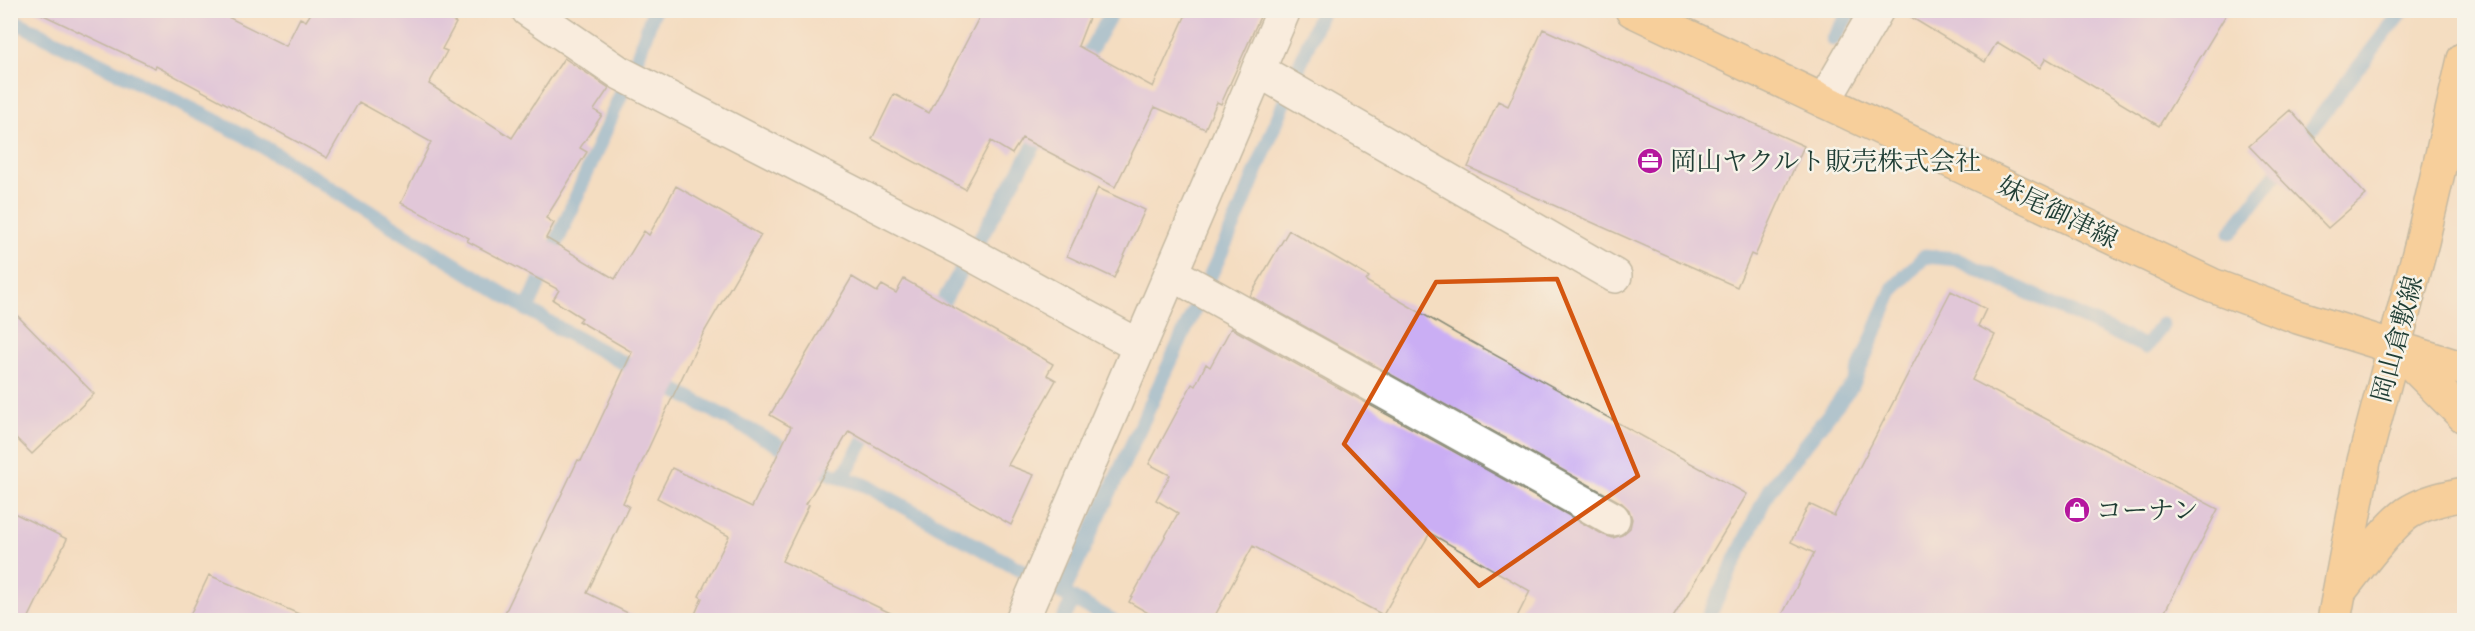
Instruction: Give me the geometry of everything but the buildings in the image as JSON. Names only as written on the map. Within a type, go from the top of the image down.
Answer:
[{"type":"main road","name":"妹尾御津線","points":[[1632,10],[2212,285],[2298,317],[2464,369]]},
{"type":"main road","name":"岡山倉敷線","points":[[2337,606],[2364,461],[2422,242],[2464,60]]},
{"type":"main road","name":"妹尾御津線","points":[[2395,346],[2464,416]]},
{"type":"main road","points":[[2337,606],[2379,542],[2409,512],[2441,498],[2464,494]]},
{"type":"street","points":[[528,10],[630,77],[971,254],[1139,346]]},
{"type":"street","points":[[1026,610],[1139,346],[1195,286],[1282,83],[1284,10]]},
{"type":"street","points":[[1824,101],[1877,10]]},
{"type":"street","points":[[1282,83],[1615,276]]},
{"type":"street","points":[[1195,286],[1613,519]]},
{"type":"highlighted area","points":[[1557,279],[1638,476],[1479,586],[1344,444],[1436,282]]},
{"type":"waterway","points":[[527,310],[639,53],[654,10]]},
{"type":"waterway","points":[[1080,68],[1113,10]]},
{"type":"waterway","points":[[1063,593],[1238,216],[1322,10]]},
{"type":"waterway","points":[[1833,39],[1851,10]]},
{"type":"waterway","points":[[2231,232],[2403,10]]},
{"type":"waterway","points":[[10,19],[246,136],[560,329],[832,474],[865,485],[1112,620]]},
{"type":"waterway","points":[[933,319],[1045,127]]},
{"type":"waterway","points":[[1707,620],[1769,490],[1853,384],[1893,289],[1925,256],[1956,259],[2146,347],[2162,325]]},
{"type":"waterway","points":[[842,478],[874,423]]},
{"type":"waterway","points":[[1063,620],[1073,599]]},
{"type":"place","name":"岡山ヤクルト販売株式会社","points":[[1650,161]]},
{"type":"place","name":"コーナン","points":[[2077,510]]}]
